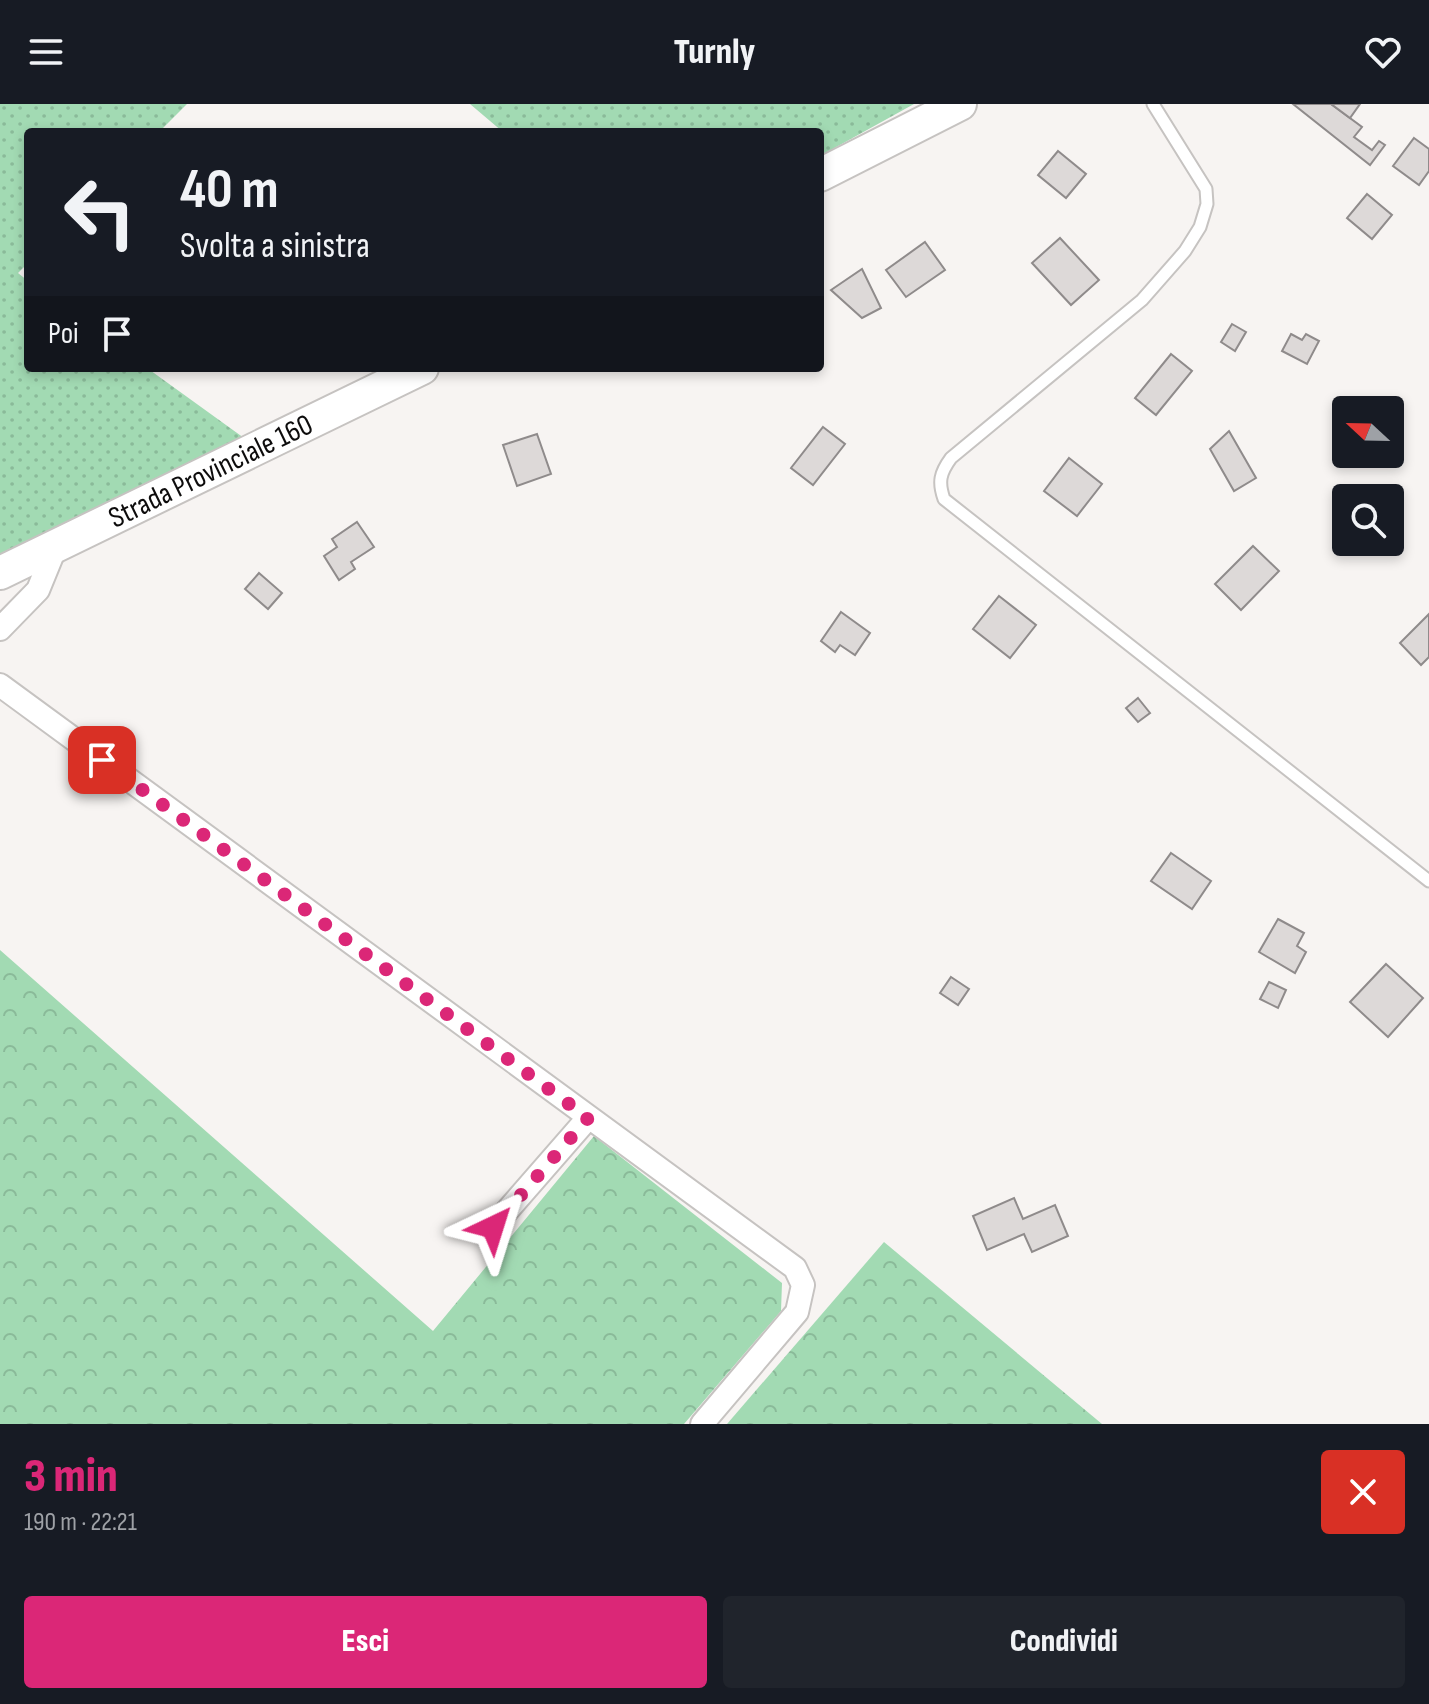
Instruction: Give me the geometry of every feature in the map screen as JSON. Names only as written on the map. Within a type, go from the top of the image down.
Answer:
[{"type":"street","points":[[824,173],[960,104]]},
{"type":"street","name":"Strada Provinciale 160","points":[[0,573],[414,372]]},
{"type":"street","points":[[0,629],[38,590],[56,546]]},
{"type":"street","points":[[0,685],[795,1268],[803,1285],[797,1312],[702,1424]]},
{"type":"street","points":[[493,1227],[588,1118]]},
{"type":"lane","points":[[1153,104],[1206,189],[1207,204],[1200,227],[1185,251],[1142,300],[951,458],[942,471],[939,485],[944,499],[1429,881]]},
{"type":"green space","points":[[0,104],[187,104],[163,128],[24,128],[24,267],[18,273],[24,278],[24,372],[153,372],[244,438],[0,555]]},
{"type":"green space","points":[[470,104],[914,104],[824,154],[824,128],[498,128]]},
{"type":"green space","points":[[0,950],[433,1331],[594,1136],[782,1283],[781,1311],[684,1424],[0,1424]]},
{"type":"green space","points":[[884,1242],[1102,1424],[727,1424]]},
{"type":"building","points":[[1293,104],[1331,104],[1362,127],[1354,137],[1372,150],[1379,141],[1385,145],[1370,165]]},
{"type":"building","points":[[1331,104],[1360,104],[1350,118]]},
{"type":"building","points":[[1414,138],[1429,149],[1429,171],[1419,185],[1393,166]]},
{"type":"building","points":[[1058,151],[1086,174],[1066,198],[1038,175]]},
{"type":"building","points":[[1367,194],[1392,215],[1372,239],[1347,218]]},
{"type":"building","points":[[1060,238],[1099,280],[1071,305],[1032,263]]},
{"type":"building","points":[[925,242],[945,270],[906,297],[886,270]]},
{"type":"building","points":[[862,269],[881,308],[862,318],[831,290]]},
{"type":"building","points":[[1232,324],[1246,332],[1235,351],[1221,342]]},
{"type":"building","points":[[1291,334],[1302,340],[1306,334],[1319,341],[1307,364],[1282,351]]},
{"type":"building","points":[[1171,354],[1192,371],[1156,415],[1135,398]]},
{"type":"building","points":[[823,427],[845,444],[813,485],[791,468]]},
{"type":"building","points":[[1229,431],[1256,478],[1234,491],[1210,449]]},
{"type":"building","points":[[537,434],[551,474],[517,486],[503,445]]},
{"type":"building","points":[[1069,458],[1102,484],[1077,516],[1044,491]]},
{"type":"building","points":[[357,522],[374,547],[351,562],[355,569],[339,580],[324,556],[337,547],[332,539]]},
{"type":"building","points":[[1253,546],[1279,571],[1241,610],[1215,584]]},
{"type":"building","points":[[259,573],[282,593],[268,609],[245,589]]},
{"type":"building","points":[[999,596],[1036,625],[1010,658],[973,629]]},
{"type":"building","points":[[841,612],[870,633],[855,655],[840,645],[835,652],[821,641]]},
{"type":"building","points":[[1429,614],[1429,657],[1421,665],[1400,643]]},
{"type":"building","points":[[1138,698],[1150,713],[1138,722],[1126,708]]},
{"type":"building","points":[[1171,853],[1211,881],[1192,909],[1151,881]]},
{"type":"building","points":[[1278,919],[1304,933],[1297,946],[1306,952],[1295,973],[1259,952]]},
{"type":"building","points":[[1386,964],[1423,998],[1388,1037],[1350,1002]]},
{"type":"building","points":[[951,977],[969,989],[958,1005],[940,993]]},
{"type":"building","points":[[1269,982],[1286,990],[1278,1008],[1260,999]]},
{"type":"building","points":[[1014,1198],[1023,1219],[1055,1205],[1068,1236],[1032,1252],[1024,1234],[987,1250],[973,1216]]},
{"type":"route","points":[[102,760],[588,1118],[493,1227]]}]
